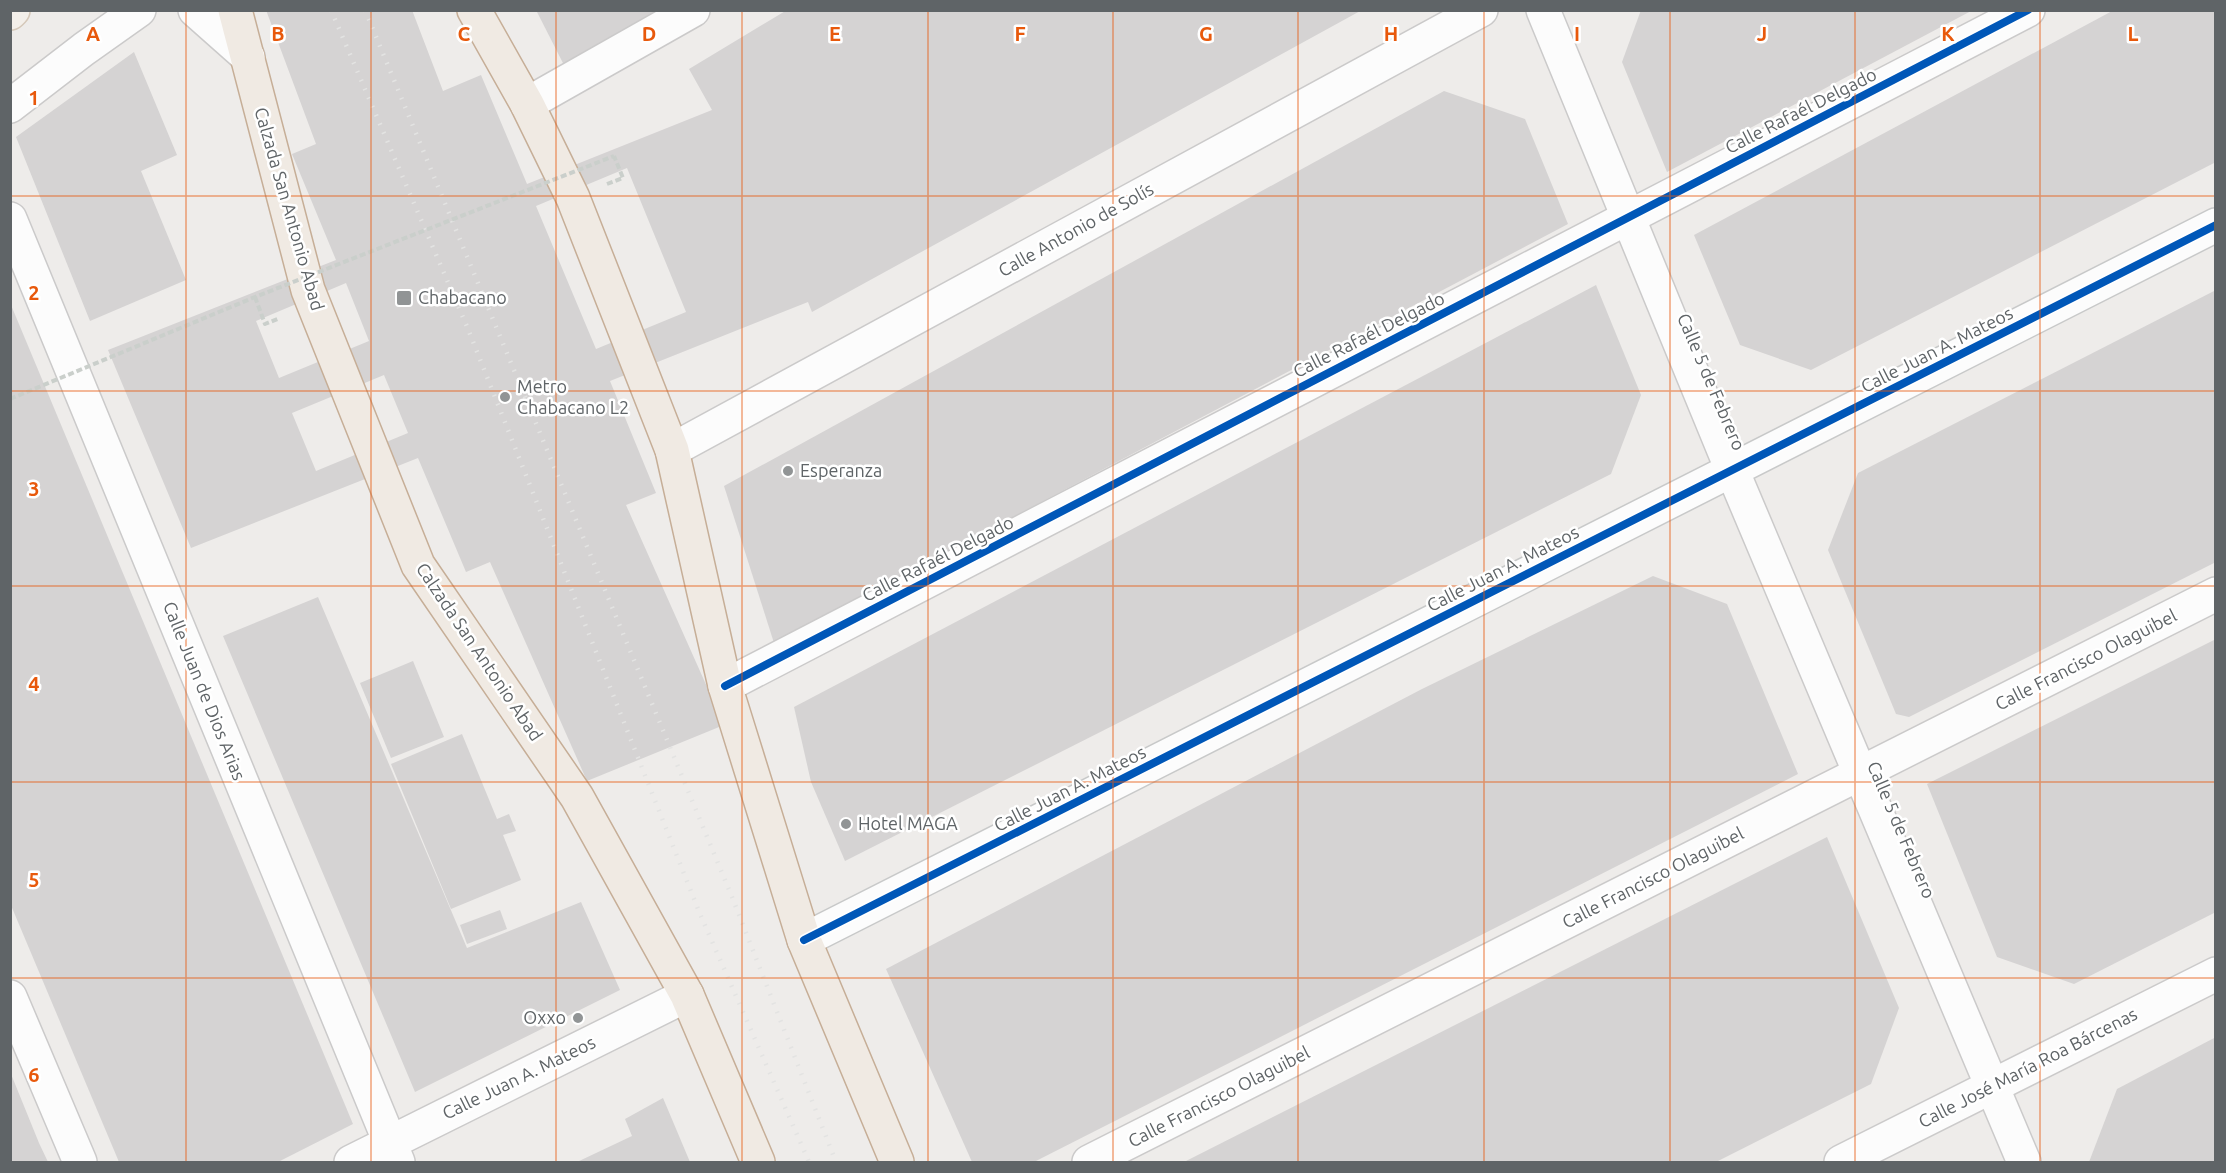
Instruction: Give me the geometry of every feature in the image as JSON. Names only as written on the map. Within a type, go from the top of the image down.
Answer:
[{"type":"highway","name":"Calzada San Antonio Abad","points":[[235,10],[308,290],[418,565],[577,797],[687,995],[758,1162]]},
{"type":"highway","points":[[474,10],[527,104],[573,198],[672,450],[725,686],[804,940],[897,1162]]},
{"type":"street","points":[[10,106],[139,10]]},
{"type":"street","points":[[195,10],[248,57]]},
{"type":"street","points":[[527,104],[693,10]]},
{"type":"street","name":"Calle Antonio de Solís","points":[[672,450],[1481,10]]},
{"type":"street","name":"Calle 5 de Febrero","points":[[1543,10],[1626,219],[2024,1162]]},
{"type":"street","name":"Calle Rafaél Delgado","points":[[725,686],[2028,10]]},
{"type":"street","name":"Calle Juan de Dios Arias","points":[[10,219],[394,1153]]},
{"type":"street","name":"Calle Juan A. Mateos","points":[[804,940],[2216,225]]},
{"type":"street","name":"Calle Francisco Olaguibel","points":[[1089,1162],[2216,594]]},
{"type":"street","name":"Calle José María Roa Bárcenas","points":[[1841,1162],[2216,974]]},
{"type":"street","name":"Calle Juan A. Mateos","points":[[351,1162],[394,1153],[687,995]]},
{"type":"street","points":[[10,997],[80,1162]]},
{"type":"path","points":[[10,399],[255,297],[614,156]]},
{"type":"building","name":"Metro Chabacano L2","points":[[266,10],[412,10],[443,91],[481,75],[527,184],[712,110],[689,69],[787,10],[1362,10],[812,312],[808,302],[610,381],[656,493],[626,505],[724,725],[587,781],[490,562],[466,572],[418,458],[191,548],[108,350],[336,260],[292,154],[316,144]],"holes":[[[627,168],[686,312],[596,349],[536,206]],[[346,283],[369,341],[279,378],[256,321]],[[384,375],[408,433],[316,471],[292,413]]]},
{"type":"building","points":[[536,10],[662,10],[565,67]]},
{"type":"building","points":[[1641,10],[1973,10],[1667,172],[1622,62]]},
{"type":"building","points":[[2114,10],[2216,10],[2216,162],[1811,370],[1740,345],[1694,235]]},
{"type":"building","points":[[134,52],[177,155],[141,171],[186,280],[90,321],[16,137]]},
{"type":"building","points":[[1444,91],[1525,119],[1568,224],[774,643],[724,486]]},
{"type":"building","points":[[1596,285],[1641,395],[1611,474],[845,861],[811,782],[794,707]]},
{"type":"building","points":[[2216,290],[2216,562],[1909,717],[1896,714],[1828,550],[1858,473]]},
{"type":"building","points":[[11,305],[353,1124],[278,1162],[119,1162],[10,903]]},
{"type":"building","points":[[1653,576],[1727,604],[1798,774],[1034,1162],[972,1162],[886,969],[1422,689]]},
{"type":"building","points":[[318,597],[467,948],[581,902],[620,990],[415,1092],[223,636]]},
{"type":"building","points":[[2216,639],[2216,912],[2074,984],[1997,957],[1927,784]]},
{"type":"building","points":[[413,661],[444,737],[391,758],[360,683]]},
{"type":"building","points":[[462,734],[497,819],[509,814],[516,831],[503,835],[521,880],[451,909],[391,764]]},
{"type":"building","points":[[1827,837],[1899,1008],[1871,1084],[1716,1162],[1184,1162]]},
{"type":"building","points":[[500,910],[507,929],[467,944],[460,925]]},
{"type":"building","points":[[2216,1037],[2216,1162],[2089,1162],[2117,1089]]},
{"type":"building","points":[[11,1074],[39,1143],[48,1162],[10,1162]]},
{"type":"building","points":[[663,1098],[690,1162],[577,1162],[632,1136],[625,1119]]},
{"type":"railway","points":[[331,10],[468,329],[700,914],[809,1162]]},
{"type":"railway","points":[[365,10],[732,897],[836,1162]]},
{"type":"cycle path","points":[[725,686],[2028,10]]},
{"type":"cycle path","points":[[804,940],[2216,225]]},
{"type":"place","name":"Chabacano","points":[[404,298]]},
{"type":"place","name":"Metro Chabacano L2","points":[[505,397]]},
{"type":"place","name":"Esperanza","points":[[788,471]]},
{"type":"place","name":"Hotel MAGA","points":[[846,824]]},
{"type":"place","name":"Oxxo","points":[[578,1018]]}]
